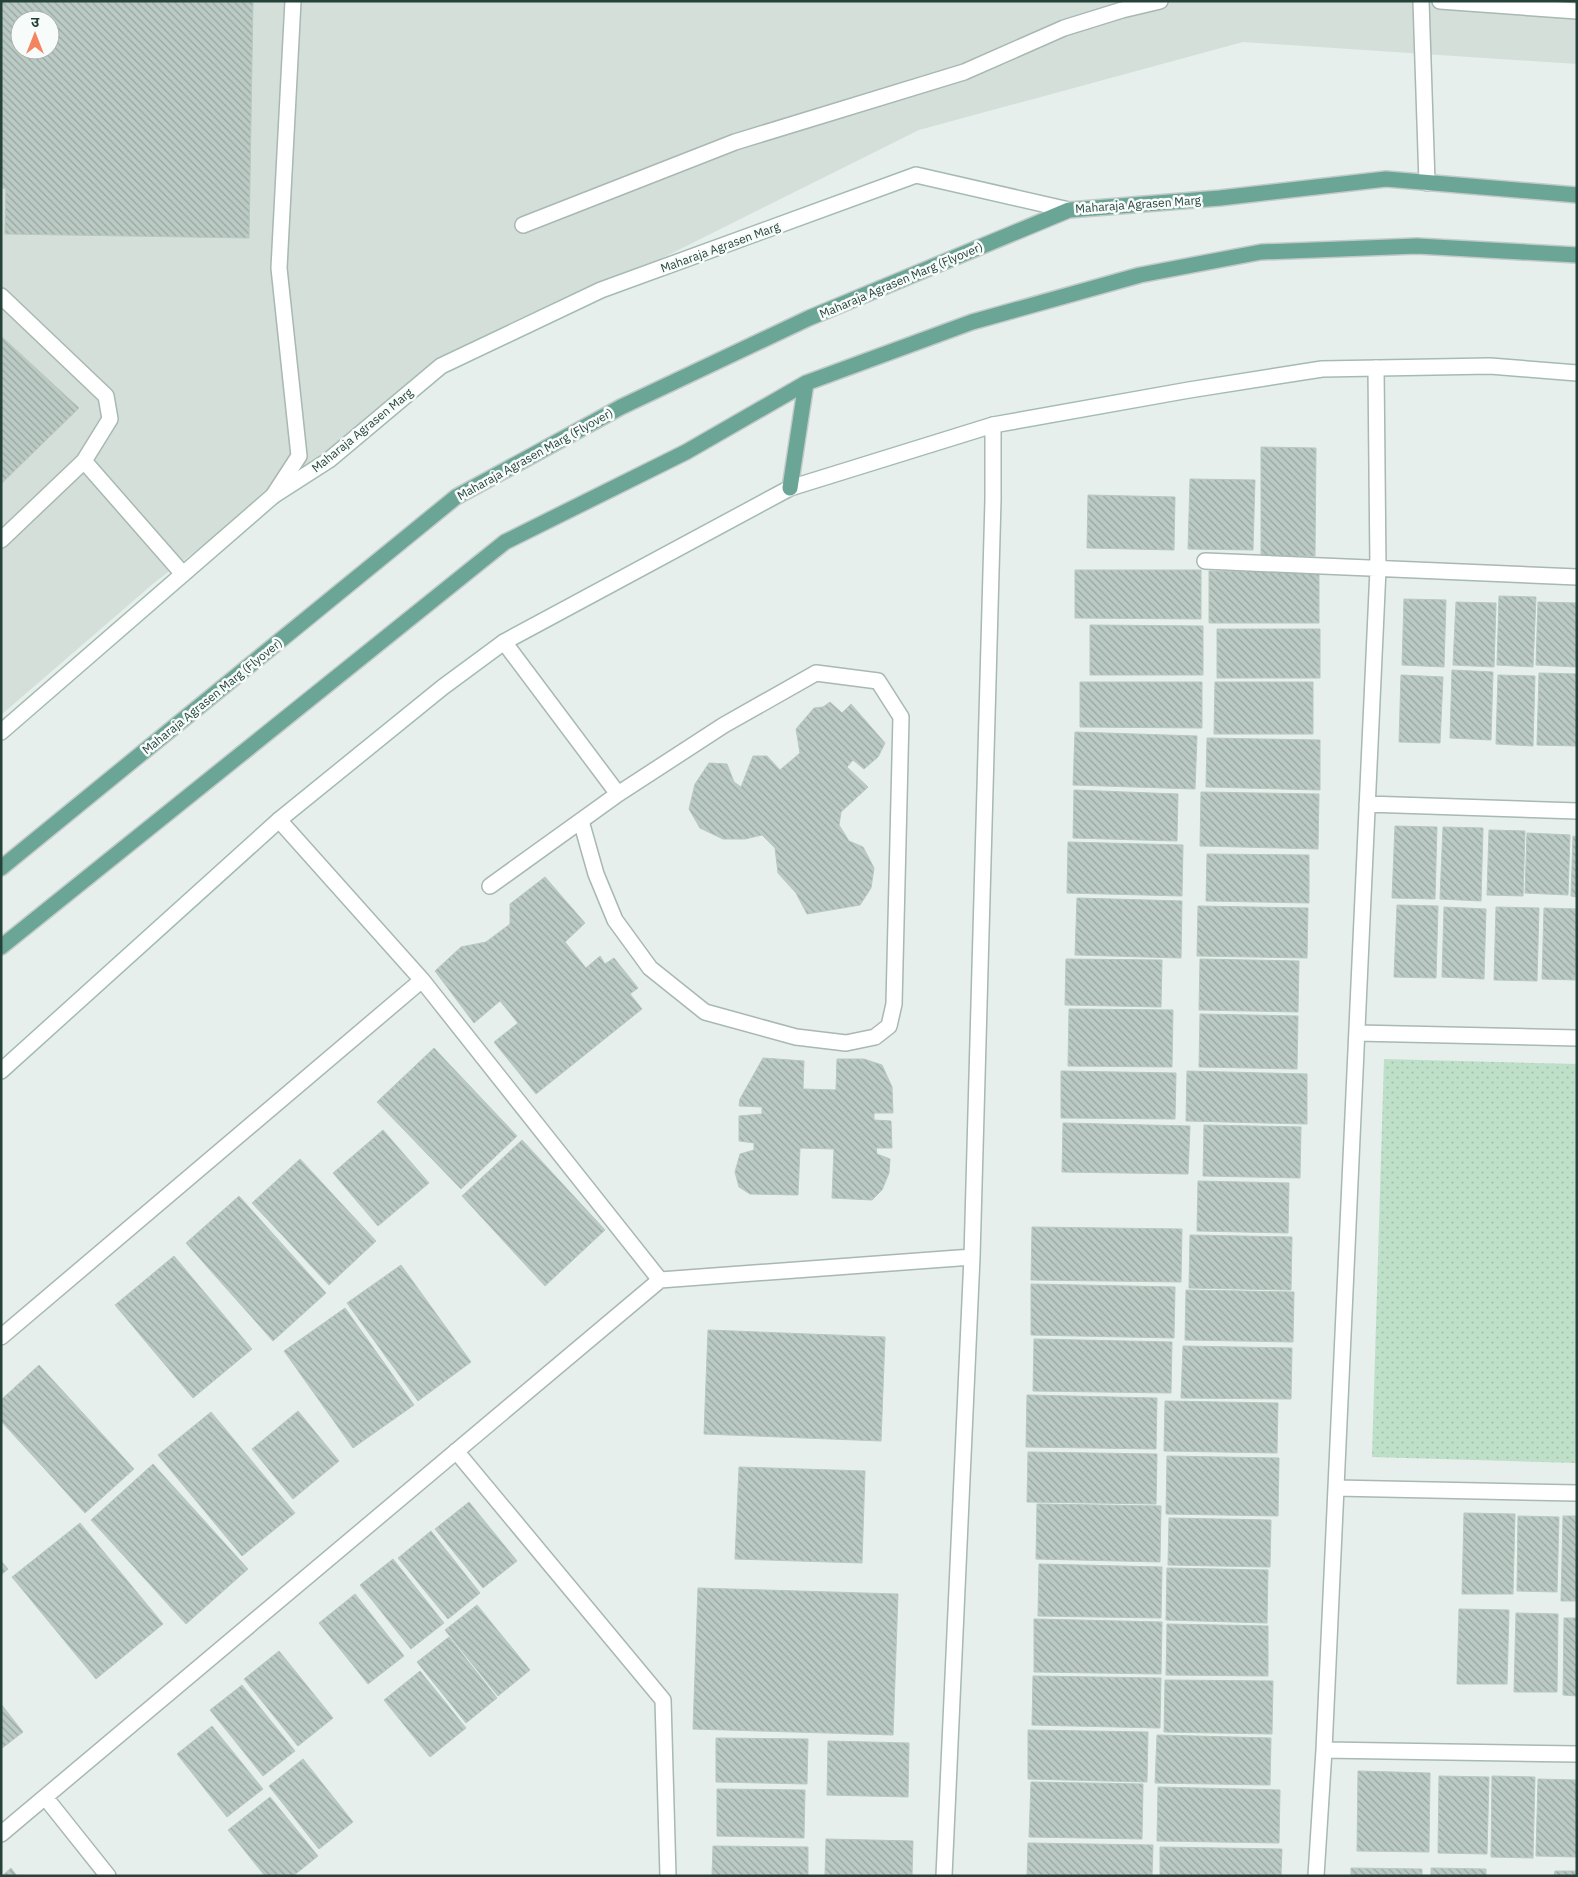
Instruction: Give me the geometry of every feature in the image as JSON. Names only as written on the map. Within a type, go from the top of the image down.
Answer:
[{"type":"main road","name":"Maharaja Agrasen Marg","points":[[1069,210],[1220,198],[1386,180],[1577,195]]},
{"type":"main road","name":"Maharaja Agrasen Marg (Flyover)","points":[[1,868],[456,497],[621,408],[809,318],[1069,210]]},
{"type":"main road","points":[[1,947],[506,542],[686,452],[806,383],[972,322],[1140,275],[1261,252],[1417,246],[1577,255]]},
{"type":"main road","points":[[790,488],[806,383]]},
{"type":"street","points":[[274,496],[299,456],[279,268],[293,1]]},
{"type":"street","points":[[523,225],[735,142],[964,72],[1064,28],[1122,10],[1160,1]]},
{"type":"street","points":[[1421,1],[1427,182]]},
{"type":"street","points":[[1440,1],[1577,11]]},
{"type":"street","name":"Maharaja Agrasen Marg","points":[[1,732],[274,496],[329,460],[441,366],[601,290],[916,175],[1069,210]]},
{"type":"street","points":[[1,296],[106,396],[110,419],[84,461],[1,540]]},
{"type":"street","points":[[1,1071],[279,820],[443,687],[504,642],[790,488],[993,425],[1189,390],[1312,371],[1490,366],[1577,373]]},
{"type":"street","points":[[1316,1876],[1324,1750],[1378,569],[1376,368]]},
{"type":"street","points":[[944,1876],[972,1257],[993,510],[993,425]]},
{"type":"street","points":[[84,461],[183,574]]},
{"type":"street","points":[[1205,561],[1577,577]]},
{"type":"street","points":[[504,642],[618,794]]},
{"type":"street","points":[[490,886],[618,794],[724,725],[816,673],[878,681],[901,717],[894,1004],[889,1026],[875,1037],[846,1044],[796,1037],[705,1012],[650,968],[615,920],[596,874],[581,821]]},
{"type":"street","points":[[1368,804],[1577,811]]},
{"type":"street","points":[[279,820],[422,980],[660,1280]]},
{"type":"street","points":[[1,1337],[422,980]]},
{"type":"street","points":[[1357,1033],[1577,1038]]},
{"type":"street","points":[[1,1834],[660,1280],[972,1257]]},
{"type":"street","points":[[456,1451],[663,1700],[668,1876]]},
{"type":"street","points":[[1336,1488],[1577,1493]]},
{"type":"street","points":[[1324,1750],[1577,1754]]},
{"type":"street","points":[[45,1797],[108,1876]]},
{"type":"shaded area","points":[[1,1],[1577,1],[1577,64],[1243,42],[919,130],[420,379],[154,583],[1,715]]},
{"type":"green space","points":[[1384,1059],[1577,1064],[1577,1463],[1372,1457]]},
{"type":"building","points":[[1,1],[253,1],[249,238],[5,234],[6,188],[1,188]]},
{"type":"building","points":[[1,336],[79,408],[1,484]]},
{"type":"building","points":[[1261,447],[1316,448],[1315,556],[1261,556]]},
{"type":"building","points":[[1190,479],[1255,480],[1253,550],[1188,549]]},
{"type":"building","points":[[1088,495],[1175,497],[1174,550],[1087,548]]},
{"type":"building","points":[[1075,570],[1201,570],[1201,619],[1075,618]]},
{"type":"building","points":[[1209,571],[1319,572],[1319,623],[1209,623]]},
{"type":"building","points":[[1499,596],[1536,597],[1533,667],[1497,665]]},
{"type":"building","points":[[1404,599],[1446,600],[1444,667],[1402,665]]},
{"type":"building","points":[[1456,602],[1496,603],[1494,667],[1453,665]]},
{"type":"building","points":[[1538,602],[1577,603],[1576,667],[1536,665]]},
{"type":"building","points":[[1090,625],[1203,626],[1203,675],[1090,675]]},
{"type":"building","points":[[1217,629],[1320,629],[1320,678],[1217,678]]},
{"type":"building","points":[[1452,670],[1493,672],[1491,740],[1450,738]]},
{"type":"building","points":[[1539,673],[1577,674],[1577,746],[1537,745]]},
{"type":"building","points":[[1401,675],[1443,677],[1440,743],[1399,742]]},
{"type":"building","points":[[1498,675],[1535,676],[1533,746],[1496,744]]},
{"type":"building","points":[[1080,682],[1202,682],[1202,728],[1080,727]]},
{"type":"building","points":[[1215,682],[1313,682],[1313,734],[1214,734]]},
{"type":"building","points":[[830,702],[842,713],[851,704],[885,743],[878,757],[864,769],[853,760],[847,767],[868,787],[841,812],[839,825],[849,841],[863,847],[874,868],[871,888],[860,905],[807,914],[796,893],[778,873],[775,848],[762,835],[745,839],[723,839],[700,828],[689,809],[695,784],[709,763],[727,764],[734,782],[741,787],[753,756],[767,756],[780,770],[800,753],[796,729],[814,708],[823,707]]},
{"type":"building","points":[[1075,732],[1197,736],[1195,789],[1073,785]]},
{"type":"building","points":[[1207,738],[1320,740],[1320,790],[1206,787]]},
{"type":"building","points":[[1074,790],[1178,794],[1177,841],[1073,838]]},
{"type":"building","points":[[1201,792],[1319,794],[1318,849],[1200,846]]},
{"type":"building","points":[[1395,826],[1437,827],[1435,899],[1392,898]]},
{"type":"building","points":[[1443,827],[1483,828],[1481,901],[1440,899]]},
{"type":"building","points":[[1489,830],[1525,831],[1523,896],[1487,895]]},
{"type":"building","points":[[1527,833],[1570,835],[1568,895],[1525,893]]},
{"type":"building","points":[[1573,836],[1577,837],[1577,897],[1571,896]]},
{"type":"building","points":[[1068,842],[1183,845],[1182,896],[1067,893]]},
{"type":"building","points":[[1207,854],[1309,855],[1309,903],[1206,901]]},
{"type":"building","points":[[545,877],[585,923],[565,942],[586,968],[600,956],[605,964],[614,958],[638,988],[630,994],[642,1009],[536,1094],[494,1042],[518,1023],[500,1001],[474,1023],[435,971],[461,947],[486,942],[510,924],[510,904]]},
{"type":"building","points":[[1077,898],[1182,901],[1181,958],[1075,955]]},
{"type":"building","points":[[1397,905],[1438,906],[1436,978],[1394,977]]},
{"type":"building","points":[[1198,906],[1308,908],[1307,958],[1197,956]]},
{"type":"building","points":[[1444,907],[1486,909],[1484,979],[1442,977]]},
{"type":"building","points":[[1496,907],[1539,908],[1537,981],[1494,980]]},
{"type":"building","points":[[1544,908],[1577,909],[1575,980],[1542,979]]},
{"type":"building","points":[[1066,959],[1162,960],[1161,1007],[1065,1005]]},
{"type":"building","points":[[1200,959],[1299,961],[1298,1012],[1199,1010]]},
{"type":"building","points":[[1069,1009],[1173,1010],[1172,1067],[1068,1066]]},
{"type":"building","points":[[1200,1014],[1298,1016],[1297,1069],[1199,1067]]},
{"type":"building","points":[[434,1048],[517,1136],[461,1189],[377,1102]]},
{"type":"building","points":[[763,1058],[804,1061],[803,1089],[836,1090],[837,1059],[864,1059],[882,1065],[892,1087],[893,1113],[874,1113],[874,1120],[891,1121],[892,1148],[876,1148],[877,1154],[890,1159],[889,1173],[882,1190],[872,1200],[832,1198],[834,1149],[800,1148],[798,1195],[750,1194],[739,1187],[735,1172],[740,1154],[754,1150],[754,1143],[739,1141],[739,1116],[762,1114],[762,1107],[739,1106],[740,1099]]},
{"type":"building","points":[[1061,1071],[1176,1073],[1175,1119],[1061,1118]]},
{"type":"building","points":[[1187,1071],[1307,1074],[1307,1124],[1186,1121]]},
{"type":"building","points":[[1063,1123],[1190,1126],[1188,1174],[1062,1172]]},
{"type":"building","points":[[1204,1125],[1301,1127],[1300,1178],[1203,1176]]},
{"type":"building","points":[[383,1130],[429,1183],[378,1226],[333,1173]]},
{"type":"building","points":[[522,1140],[605,1230],[545,1286],[462,1196]]},
{"type":"building","points":[[300,1159],[376,1241],[329,1285],[252,1203]]},
{"type":"building","points":[[1198,1181],[1289,1183],[1288,1233],[1197,1231]]},
{"type":"building","points":[[239,1196],[326,1293],[273,1341],[186,1243]]},
{"type":"building","points":[[1032,1227],[1182,1229],[1181,1282],[1031,1280]]},
{"type":"building","points":[[1190,1235],[1292,1237],[1291,1290],[1189,1288]]},
{"type":"building","points":[[174,1256],[252,1349],[193,1398],[115,1305]]},
{"type":"building","points":[[401,1265],[471,1362],[418,1401],[347,1303]]},
{"type":"building","points":[[1031,1284],[1175,1287],[1174,1338],[1031,1335]]},
{"type":"building","points":[[1186,1290],[1294,1292],[1293,1342],[1185,1340]]},
{"type":"building","points":[[345,1308],[414,1405],[353,1448],[284,1351]]},
{"type":"building","points":[[708,1330],[885,1337],[881,1441],[704,1434]]},
{"type":"building","points":[[1034,1339],[1172,1342],[1171,1393],[1033,1391]]},
{"type":"building","points":[[1183,1346],[1292,1348],[1291,1399],[1181,1398]]},
{"type":"building","points":[[39,1365],[134,1469],[85,1513],[1,1421],[1,1400]]},
{"type":"building","points":[[1027,1395],[1157,1398],[1156,1449],[1026,1447]]},
{"type":"building","points":[[1165,1401],[1278,1403],[1277,1453],[1164,1451]]},
{"type":"building","points":[[298,1411],[339,1461],[293,1499],[252,1449]]},
{"type":"building","points":[[211,1412],[295,1513],[242,1556],[158,1455]]},
{"type":"building","points":[[1028,1452],[1157,1454],[1156,1504],[1027,1502]]},
{"type":"building","points":[[1167,1456],[1279,1458],[1278,1516],[1166,1514]]},
{"type":"building","points":[[153,1464],[248,1569],[186,1624],[91,1520]]},
{"type":"building","points":[[739,1467],[865,1471],[862,1563],[735,1559]]},
{"type":"building","points":[[469,1502],[517,1561],[483,1588],[435,1529]]},
{"type":"building","points":[[1037,1504],[1161,1506],[1160,1562],[1036,1559]]},
{"type":"building","points":[[1464,1513],[1515,1514],[1513,1594],[1462,1594]]},
{"type":"building","points":[[1518,1516],[1559,1517],[1557,1592],[1517,1591]]},
{"type":"building","points":[[1563,1516],[1577,1516],[1577,1601],[1561,1601]]},
{"type":"building","points":[[1169,1518],[1271,1520],[1270,1567],[1168,1565]]},
{"type":"building","points":[[80,1523],[163,1624],[96,1679],[12,1577]]},
{"type":"building","points":[[431,1531],[480,1593],[448,1619],[398,1558]]},
{"type":"building","points":[[393,1559],[444,1623],[411,1649],[360,1585]]},
{"type":"building","points":[[1,1561],[8,1569],[1,1575]]},
{"type":"building","points":[[1039,1564],[1162,1567],[1161,1618],[1038,1616]]},
{"type":"building","points":[[1167,1568],[1268,1570],[1267,1623],[1166,1620]]},
{"type":"building","points":[[698,1588],[898,1594],[893,1735],[693,1729]]},
{"type":"building","points":[[355,1594],[404,1656],[368,1684],[319,1623]]},
{"type":"building","points":[[477,1605],[530,1670],[498,1696],[445,1630]]},
{"type":"building","points":[[1459,1609],[1509,1610],[1507,1684],[1457,1684]]},
{"type":"building","points":[[1516,1613],[1558,1614],[1557,1692],[1514,1692]]},
{"type":"building","points":[[1564,1618],[1577,1618],[1577,1696],[1563,1695]]},
{"type":"building","points":[[1034,1619],[1162,1622],[1161,1674],[1034,1672]]},
{"type":"building","points":[[1167,1624],[1268,1626],[1268,1676],[1166,1675]]},
{"type":"building","points":[[449,1637],[497,1698],[466,1723],[417,1662]]},
{"type":"building","points":[[279,1651],[333,1718],[298,1746],[244,1679]]},
{"type":"building","points":[[420,1671],[466,1728],[430,1757],[384,1700]]},
{"type":"building","points":[[1033,1676],[1161,1678],[1160,1728],[1032,1725]]},
{"type":"building","points":[[1165,1680],[1273,1681],[1272,1734],[1164,1732]]},
{"type":"building","points":[[242,1685],[295,1751],[263,1776],[210,1710]]},
{"type":"building","points":[[1,1704],[23,1732],[1,1749]]},
{"type":"building","points":[[212,1726],[263,1789],[227,1817],[177,1754]]},
{"type":"building","points":[[1028,1730],[1148,1732],[1147,1782],[1028,1779]]},
{"type":"building","points":[[1157,1735],[1271,1738],[1270,1785],[1155,1783]]},
{"type":"building","points":[[716,1738],[808,1739],[807,1784],[716,1782]]},
{"type":"building","points":[[828,1741],[909,1743],[908,1797],[827,1795]]},
{"type":"building","points":[[303,1759],[353,1822],[319,1849],[269,1786]]},
{"type":"building","points":[[1358,1771],[1430,1773],[1429,1852],[1357,1851]]},
{"type":"building","points":[[1439,1776],[1489,1777],[1487,1854],[1438,1853]]},
{"type":"building","points":[[1492,1776],[1535,1777],[1533,1858],[1491,1857]]},
{"type":"building","points":[[1538,1779],[1577,1780],[1577,1857],[1536,1856]]},
{"type":"building","points":[[1031,1782],[1143,1784],[1142,1839],[1029,1837]]},
{"type":"building","points":[[1158,1787],[1280,1790],[1279,1843],[1157,1841]]},
{"type":"building","points":[[717,1789],[805,1790],[804,1838],[717,1836]]},
{"type":"building","points":[[270,1797],[318,1856],[293,1876],[265,1876],[228,1830]]},
{"type":"building","points":[[826,1839],[913,1841],[912,1876],[825,1876]]},
{"type":"building","points":[[1028,1843],[1153,1845],[1152,1876],[1027,1876]]},
{"type":"building","points":[[713,1846],[808,1847],[808,1876],[712,1876]]},
{"type":"building","points":[[1160,1847],[1282,1849],[1281,1876],[1160,1876]]},
{"type":"building","points":[[11,1868],[17,1876],[2,1876]]},
{"type":"building","points":[[1351,1868],[1422,1869],[1422,1876],[1351,1876]]},
{"type":"building","points":[[1431,1868],[1486,1869],[1486,1876],[1431,1876]]},
{"type":"building","points":[[1555,1871],[1577,1871],[1577,1876],[1554,1876]]}]
